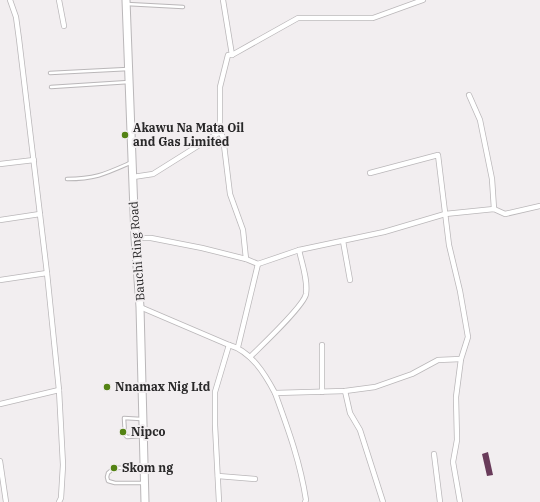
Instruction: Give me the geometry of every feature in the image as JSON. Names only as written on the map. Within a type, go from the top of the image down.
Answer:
[{"type":"main road","name":"Bauchi Ring Road","points":[[126,2],[135,238],[140,307],[145,502]]},
{"type":"street","points":[[10,0],[17,25],[34,160],[59,390],[63,465],[61,498],[59,502]]},
{"type":"street","points":[[63,0],[59,0],[64,26]]},
{"type":"street","points":[[223,0],[232,55]]},
{"type":"street","points":[[246,259],[243,230],[230,194],[220,132],[220,87],[228,55],[232,55],[298,18],[373,18],[423,0]]},
{"type":"street","points":[[469,95],[480,120],[492,179],[494,209]]},
{"type":"street","points":[[133,177],[153,174],[220,132]]},
{"type":"street","points":[[370,173],[438,155],[449,245],[460,290],[468,337],[461,359],[456,397],[457,440],[453,462],[460,502]]},
{"type":"street","points":[[0,164],[34,160]]},
{"type":"street","points":[[135,238],[151,238],[202,248],[246,259],[258,264],[299,250],[384,232],[446,214],[494,209],[505,214],[540,206]]},
{"type":"street","points":[[0,220],[40,214]]},
{"type":"street","points":[[343,241],[350,280]]},
{"type":"street","points":[[250,357],[297,309],[306,295],[305,276],[299,250]]},
{"type":"street","points":[[238,347],[258,264]]},
{"type":"street","points":[[0,280],[47,273]]},
{"type":"street","points":[[140,307],[229,345],[238,347],[250,357],[268,379],[275,393],[294,446],[303,484],[306,500],[305,502]]},
{"type":"street","points":[[219,502],[215,392],[229,345]]},
{"type":"street","points":[[322,345],[322,392]]},
{"type":"street","points":[[275,393],[345,391],[375,387],[412,374],[438,360],[461,359]]},
{"type":"street","points":[[0,404],[59,390]]},
{"type":"street","points":[[345,391],[350,413],[360,430],[383,502]]},
{"type":"street","points":[[434,454],[440,502]]},
{"type":"street","points":[[0,461],[6,502]]},
{"type":"street","points":[[218,476],[255,479]]},
{"type":"lane","points":[[126,2],[183,7]]},
{"type":"lane","points":[[50,73],[129,69]]},
{"type":"lane","points":[[51,87],[129,82]]},
{"type":"lane","points":[[67,179],[85,179],[96,177],[133,162]]},
{"type":"lane","points":[[143,419],[125,417],[124,419],[126,436],[144,436]]},
{"type":"lane","points":[[144,467],[114,468],[108,472],[107,477],[108,481],[115,483],[145,483]]},
{"type":"building","points":[[488,452],[493,475],[487,476],[482,454]]},
{"type":"place","name":"Akawu Na Mata Oil and Gas Limited","points":[[125,135]]},
{"type":"place","name":"Nnamax Nig Ltd","points":[[107,387]]},
{"type":"place","name":"Nipco","points":[[123,432]]},
{"type":"place","name":"Skom ng","points":[[114,468]]}]
